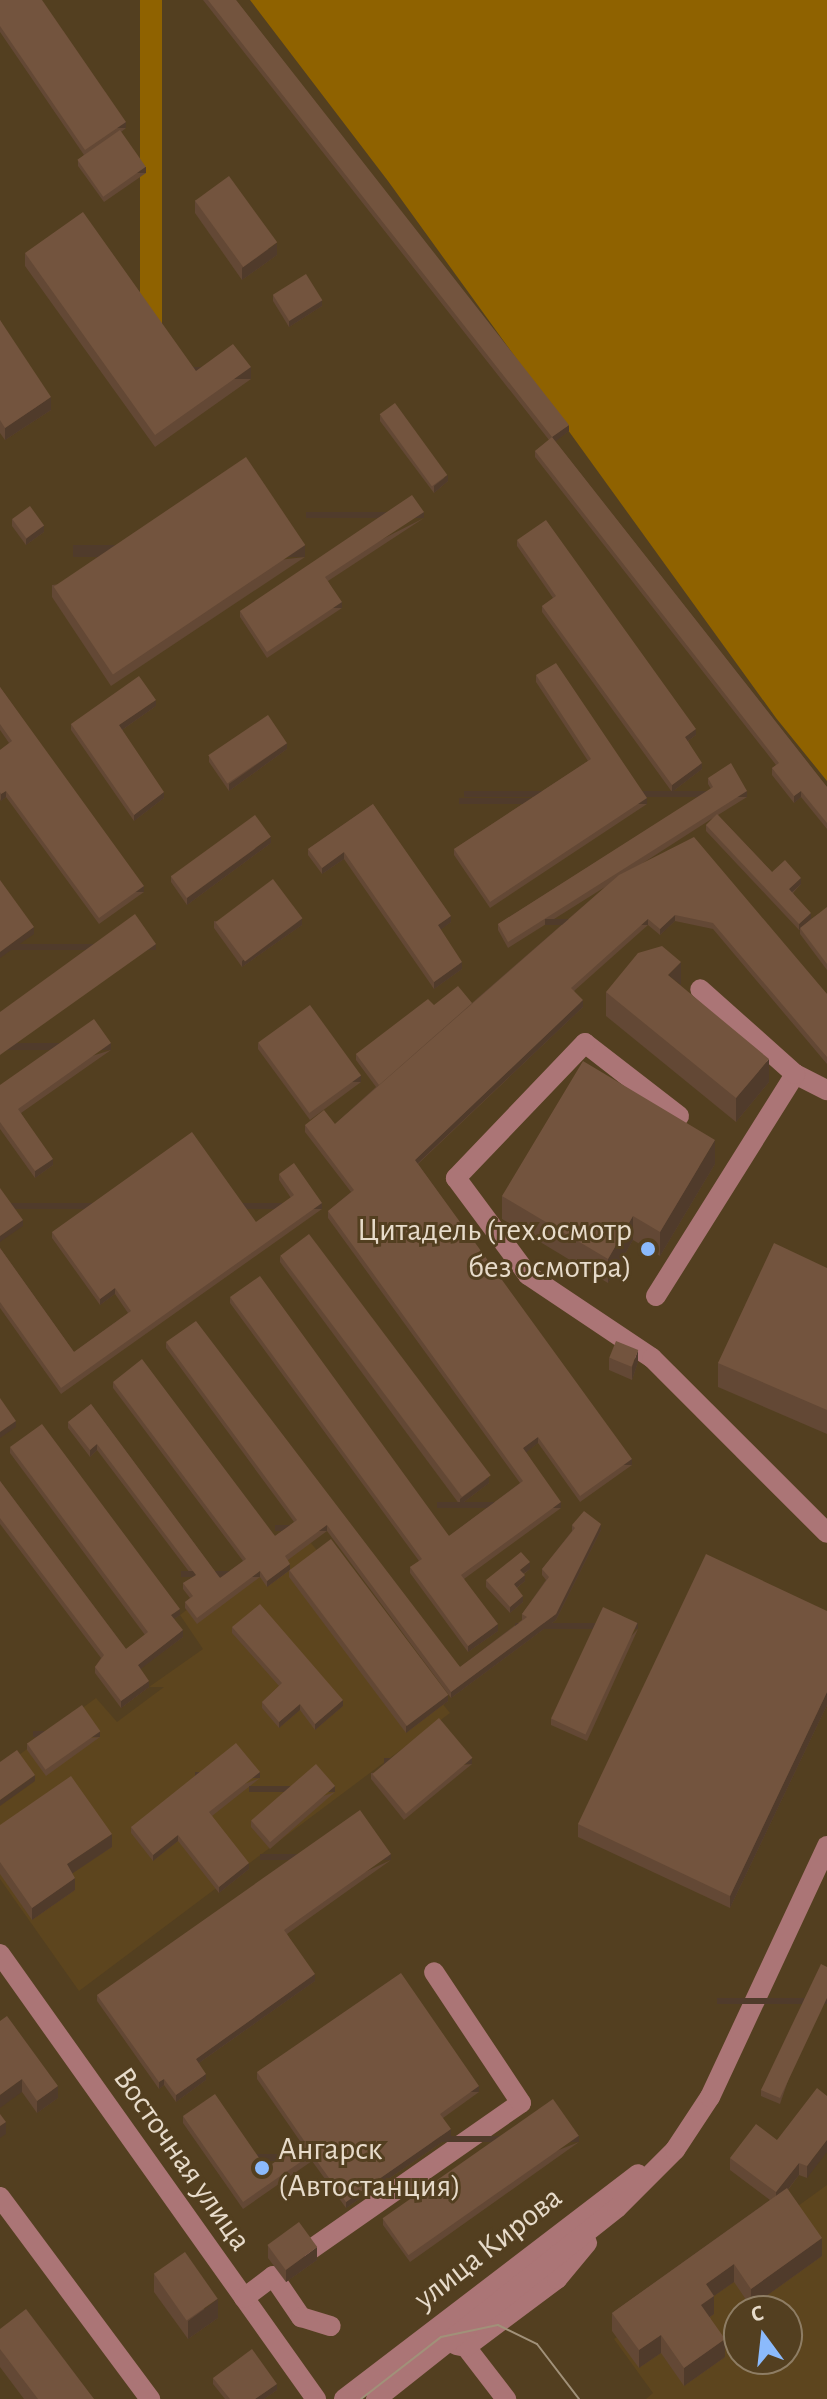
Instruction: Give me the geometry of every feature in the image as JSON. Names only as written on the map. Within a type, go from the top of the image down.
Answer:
[{"type":"street","points":[[700,989],[795,1074],[827,1090]]},
{"type":"street","points":[[679,1116],[585,1043],[456,1178],[528,1275],[652,1358],[827,1533]]},
{"type":"street","points":[[656,1296],[795,1074]]},
{"type":"street","name":"улица Кирова","points":[[436,2338],[617,2208],[675,2150],[710,2097],[827,1846]]},
{"type":"street","name":"Восточная улица","points":[[0,1954],[316,2399]]},
{"type":"street","points":[[310,2250],[521,2103],[434,1972]]},
{"type":"street","name":"улица Кирова","points":[[344,2399],[381,2392],[436,2338],[592,2205],[675,2150]]},
{"type":"street","points":[[0,2197],[150,2399]]},
{"type":"street","points":[[466,2347],[557,2279],[617,2208]]},
{"type":"street","points":[[244,2298],[276,2274],[301,2317],[331,2326]]},
{"type":"street","points":[[436,2338],[466,2347],[506,2399]]},
{"type":"shaded area","points":[[140,0],[162,0],[162,326],[140,326]]},
{"type":"shaded area","points":[[250,0],[827,0],[827,781],[776,718],[388,181]]},
{"type":"shaded area","points":[[297,1526],[450,1713],[79,1991],[0,1879],[0,1769],[96,1698],[117,1722],[164,1687],[149,1687],[203,1649],[180,1615]]},
{"type":"shaded area","points":[[827,2185],[827,2399],[646,2399],[653,2393],[614,2339]]},
{"type":"building","points":[[0,0],[42,0],[126,122],[85,150],[0,26]]},
{"type":"building","points":[[208,0],[236,0],[569,425],[552,437]]},
{"type":"building","points":[[120,130],[146,167],[103,197],[77,160]]},
{"type":"building","points":[[229,176],[277,242],[243,267],[195,201]]},
{"type":"building","points":[[83,212],[196,371],[233,344],[251,367],[155,435],[25,253]]},
{"type":"building","points":[[306,274],[322,300],[289,321],[273,295]]},
{"type":"building","points":[[0,320],[51,397],[5,428],[0,420]]},
{"type":"building","points":[[395,403],[447,475],[432,486],[380,414]]},
{"type":"building","points":[[552,437],[827,787],[827,823],[801,791],[794,796],[772,768],[779,763],[535,451]]},
{"type":"building","points":[[246,457],[305,545],[113,675],[54,587]]},
{"type":"building","points":[[412,495],[424,512],[325,577],[342,602],[267,652],[240,611]]},
{"type":"building","points":[[30,506],[44,525],[26,538],[12,519]]},
{"type":"building","points":[[546,520],[696,729],[685,737],[702,763],[672,785],[542,606],[556,596],[517,540]]},
{"type":"building","points":[[556,663],[647,798],[490,902],[454,849],[591,759],[536,675]]},
{"type":"building","points":[[139,676],[156,700],[119,725],[164,792],[134,815],[71,724]]},
{"type":"building","points":[[0,687],[144,886],[99,918],[6,791],[0,792],[0,750],[12,741],[0,724]]},
{"type":"building","points":[[268,715],[287,743],[227,783],[208,755]]},
{"type":"building","points":[[731,763],[747,791],[508,942],[498,924],[713,787],[708,778]]},
{"type":"building","points":[[373,804],[451,916],[438,925],[462,962],[434,982],[344,852],[322,868],[308,849]]},
{"type":"building","points":[[717,814],[772,872],[785,860],[801,878],[789,889],[811,913],[799,924],[706,825]]},
{"type":"building","points":[[255,815],[271,837],[187,898],[171,876]]},
{"type":"building","points":[[694,837],[827,994],[827,1057],[713,923],[675,915],[660,929],[648,919],[571,988],[583,1000],[415,1160],[632,1459],[580,1496],[538,1437],[523,1448],[561,1502],[461,1575],[498,1624],[468,1646],[410,1567],[422,1559],[230,1297],[260,1276],[449,1536],[523,1481],[328,1211],[354,1190],[305,1125],[324,1110],[335,1124],[619,875]]},
{"type":"building","points":[[273,879],[302,918],[245,961],[215,922]]},
{"type":"building","points":[[0,880],[34,927],[0,952]]},
{"type":"building","points":[[827,907],[827,964],[800,928]]},
{"type":"building","points":[[135,914],[156,944],[0,1055],[0,1012]]},
{"type":"building","points":[[662,946],[681,962],[668,975],[769,1059],[736,1098],[606,992],[638,953]]},
{"type":"building","points":[[458,986],[472,1003],[379,1085],[356,1054],[428,999],[434,1005]]},
{"type":"building","points":[[310,1005],[361,1075],[309,1113],[258,1043]]},
{"type":"building","points":[[94,1019],[111,1043],[18,1109],[53,1159],[35,1171],[0,1122],[0,1085]]},
{"type":"building","points":[[583,1061],[715,1140],[660,1232],[633,1216],[608,1259],[502,1196]]},
{"type":"building","points":[[192,1132],[256,1222],[294,1195],[279,1174],[294,1163],[322,1203],[61,1388],[0,1302],[0,1248],[74,1352],[131,1311],[115,1288],[100,1299],[52,1232]]},
{"type":"building","points":[[0,1188],[23,1220],[0,1236]]},
{"type":"building","points":[[309,1234],[491,1475],[462,1497],[280,1256]]},
{"type":"building","points":[[774,1243],[827,1268],[827,1410],[718,1363]]},
{"type":"building","points":[[196,1321],[460,1667],[527,1617],[522,1614],[549,1577],[542,1569],[575,1528],[572,1525],[584,1511],[601,1524],[556,1614],[451,1692],[327,1525],[285,1556],[290,1564],[267,1581],[260,1571],[197,1618],[185,1602],[193,1596],[183,1583],[196,1575],[97,1444],[90,1450],[68,1422],[91,1404],[220,1578],[246,1559],[113,1382],[142,1359],[275,1536],[297,1520],[166,1342]]},
{"type":"building","points":[[616,1341],[638,1350],[632,1367],[609,1358]]},
{"type":"building","points":[[0,1398],[16,1421],[0,1432]]},
{"type":"building","points":[[42,1424],[180,1609],[171,1615],[183,1630],[138,1665],[149,1681],[121,1701],[95,1667],[104,1655],[0,1518],[0,1481],[126,1649],[148,1632],[10,1447]]},
{"type":"building","points":[[331,1539],[448,1695],[407,1726],[289,1570]]},
{"type":"building","points":[[521,1552],[530,1562],[520,1570],[525,1575],[514,1584],[523,1596],[510,1607],[486,1580]]},
{"type":"building","points":[[706,1554],[827,1611],[827,1692],[730,1896],[578,1824]]},
{"type":"building","points":[[260,1604],[343,1700],[315,1724],[300,1704],[279,1722],[262,1702],[282,1683],[232,1627]]},
{"type":"building","points":[[603,1607],[637,1623],[585,1735],[551,1718]]},
{"type":"building","points":[[82,1705],[100,1731],[45,1770],[27,1743]]},
{"type":"building","points":[[439,1718],[472,1758],[406,1814],[372,1774]]},
{"type":"building","points":[[236,1743],[260,1772],[209,1812],[249,1863],[219,1887],[178,1835],[153,1855],[131,1827]]},
{"type":"building","points":[[17,1750],[35,1775],[0,1800],[0,1762]]},
{"type":"building","points":[[316,1764],[335,1786],[270,1842],[251,1820]]},
{"type":"building","points":[[71,1776],[112,1834],[67,1864],[75,1878],[32,1908],[0,1862],[0,1825]]},
{"type":"building","points":[[360,1810],[391,1854],[284,1930],[315,1974],[196,2059],[206,2074],[176,2095],[164,2079],[159,2082],[97,1995]]},
{"type":"building","points":[[821,1964],[827,1967],[827,1998],[780,2098],[761,2090]]},
{"type":"building","points":[[401,1973],[479,2086],[440,2114],[451,2129],[346,2202],[312,2154],[243,2202],[183,2116],[215,2094],[266,2168],[305,2142],[257,2072]]},
{"type":"building","points":[[7,2016],[58,2086],[37,2101],[22,2079],[0,2095],[0,2021]]},
{"type":"building","points":[[817,2088],[827,2096],[827,2140],[807,2166],[799,2163],[776,2192],[730,2158],[756,2124],[777,2140]]},
{"type":"building","points":[[553,2099],[579,2136],[408,2255],[383,2218]]},
{"type":"building","points":[[787,2188],[822,2238],[751,2289],[734,2264],[706,2284],[714,2296],[701,2305],[723,2340],[684,2368],[661,2335],[639,2350],[612,2313]]},
{"type":"building","points":[[299,2222],[317,2247],[286,2270],[267,2245]]},
{"type":"building","points":[[185,2252],[218,2299],[187,2320],[154,2274]]},
{"type":"building","points":[[26,2309],[94,2399],[38,2399],[0,2349],[0,2329]]},
{"type":"building","points":[[252,2349],[277,2384],[255,2399],[230,2399],[213,2378]]},
{"type":"tram line","points":[[361,2399],[441,2337],[498,2325],[537,2344],[579,2399]]},
{"type":"place","name":"Цитадель (тех.осмотр без осмотра)","points":[[648,1249]]},
{"type":"place","name":"Ангарск (Автостанция)","points":[[262,2168]]}]
